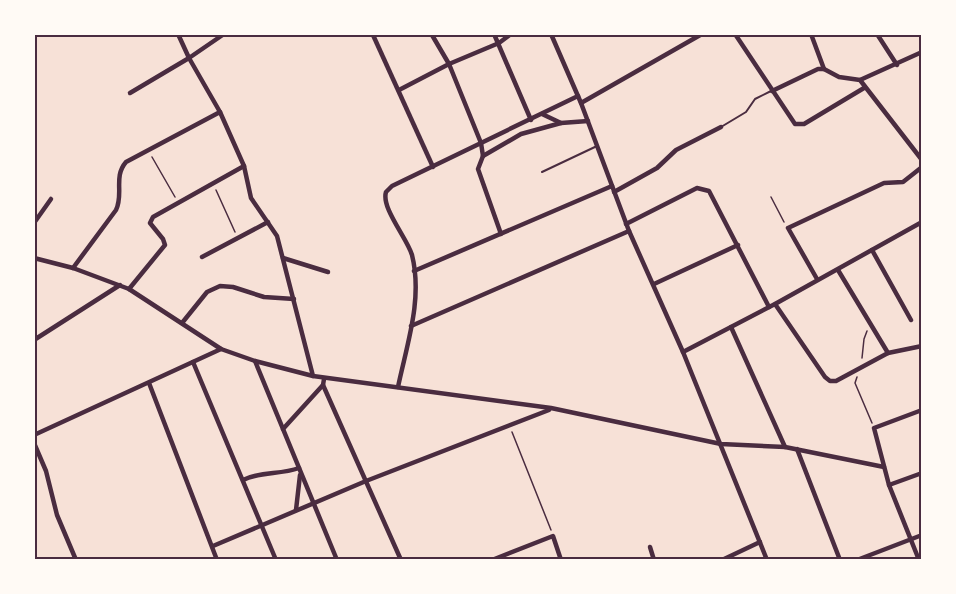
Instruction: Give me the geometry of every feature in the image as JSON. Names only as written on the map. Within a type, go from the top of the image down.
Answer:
[{"type":"street","points":[[178,34],[220,112],[244,166],[251,198],[277,236],[313,376]]},
{"type":"street","points":[[130,93],[224,34]]},
{"type":"street","points":[[494,34],[531,120]]},
{"type":"street","points":[[399,90],[449,64],[499,43],[511,34]]},
{"type":"street","points":[[550,34],[581,103],[626,224],[722,444],[767,560]]},
{"type":"street","points":[[581,103],[702,34]]},
{"type":"street","points":[[735,34],[792,122],[801,126],[864,88]]},
{"type":"street","points":[[811,34],[824,69]]},
{"type":"street","points":[[877,34],[897,65]]},
{"type":"street","points":[[374,35],[433,167]]},
{"type":"street","points":[[432,35],[449,64],[481,143],[483,156],[478,169],[501,234]]},
{"type":"street","points":[[772,90],[813,71],[824,69],[839,77],[860,80],[897,65],[921,52]]},
{"type":"street","points":[[860,80],[921,160]]},
{"type":"street","points":[[398,387],[415,306],[414,271],[408,244],[385,201],[386,192],[392,186],[578,96]]},
{"type":"street","points":[[73,268],[116,210],[120,199],[118,179],[122,166],[220,112]]},
{"type":"street","points":[[542,114],[561,123]]},
{"type":"street","points":[[483,156],[521,134],[561,123],[588,121]]},
{"type":"street","points":[[614,192],[657,168],[676,150],[721,127]]},
{"type":"street","points":[[129,289],[165,245],[150,220],[156,214],[244,166]]},
{"type":"street","points":[[817,279],[788,228],[884,183],[903,182],[921,167]]},
{"type":"street","points":[[414,271],[612,186]]},
{"type":"street","points":[[626,224],[697,188],[706,189],[712,194],[769,307]]},
{"type":"street","points":[[34,223],[51,199]]},
{"type":"street","points":[[202,257],[268,222]]},
{"type":"street","points":[[683,352],[775,304],[817,279],[838,270],[921,222]]},
{"type":"street","points":[[411,326],[629,231]]},
{"type":"street","points":[[654,284],[738,244]]},
{"type":"street","points":[[872,250],[911,320]]},
{"type":"street","points":[[34,258],[73,268],[129,289],[221,349],[255,361],[324,379],[551,408],[722,444],[785,447],[884,467]]},
{"type":"street","points":[[283,258],[328,273]]},
{"type":"street","points":[[34,265],[40,260]]},
{"type":"street","points":[[838,270],[888,353]]},
{"type":"street","points":[[34,340],[120,285]]},
{"type":"street","points":[[182,323],[207,292],[220,286],[274,298],[294,299]]},
{"type":"street","points":[[775,304],[830,381],[836,381],[888,353],[921,346]]},
{"type":"street","points":[[731,327],[785,447]]},
{"type":"street","points":[[34,435],[221,349]]},
{"type":"street","points":[[255,361],[337,560]]},
{"type":"street","points":[[193,362],[276,560]]},
{"type":"street","points":[[282,429],[323,385],[324,379]]},
{"type":"street","points":[[149,383],[217,560]]},
{"type":"street","points":[[323,385],[401,560]]},
{"type":"street","points":[[213,546],[366,481],[551,408]]},
{"type":"street","points":[[919,560],[889,485],[874,428],[921,410]]},
{"type":"street","points":[[34,443],[46,471],[57,515],[76,560]]},
{"type":"street","points":[[797,449],[840,560]]},
{"type":"street","points":[[243,480],[258,474],[300,470]]},
{"type":"street","points":[[296,510],[300,470]]},
{"type":"street","points":[[889,485],[921,473]]},
{"type":"street","points":[[857,560],[921,535]]},
{"type":"street","points":[[492,560],[553,536],[561,560]]},
{"type":"street","points":[[722,560],[760,542]]},
{"type":"street","points":[[650,547],[654,560]]},
{"type":"lane","points":[[721,127],[746,111],[755,99],[772,90]]},
{"type":"lane","points":[[542,172],[597,146]]},
{"type":"path","points":[[148,151],[178,202]]},
{"type":"path","points":[[213,184],[238,238]]},
{"type":"path","points":[[771,197],[788,228]]},
{"type":"path","points":[[870,325],[864,339],[861,367],[855,383],[874,428]]},
{"type":"path","points":[[510,425],[553,536]]}]
